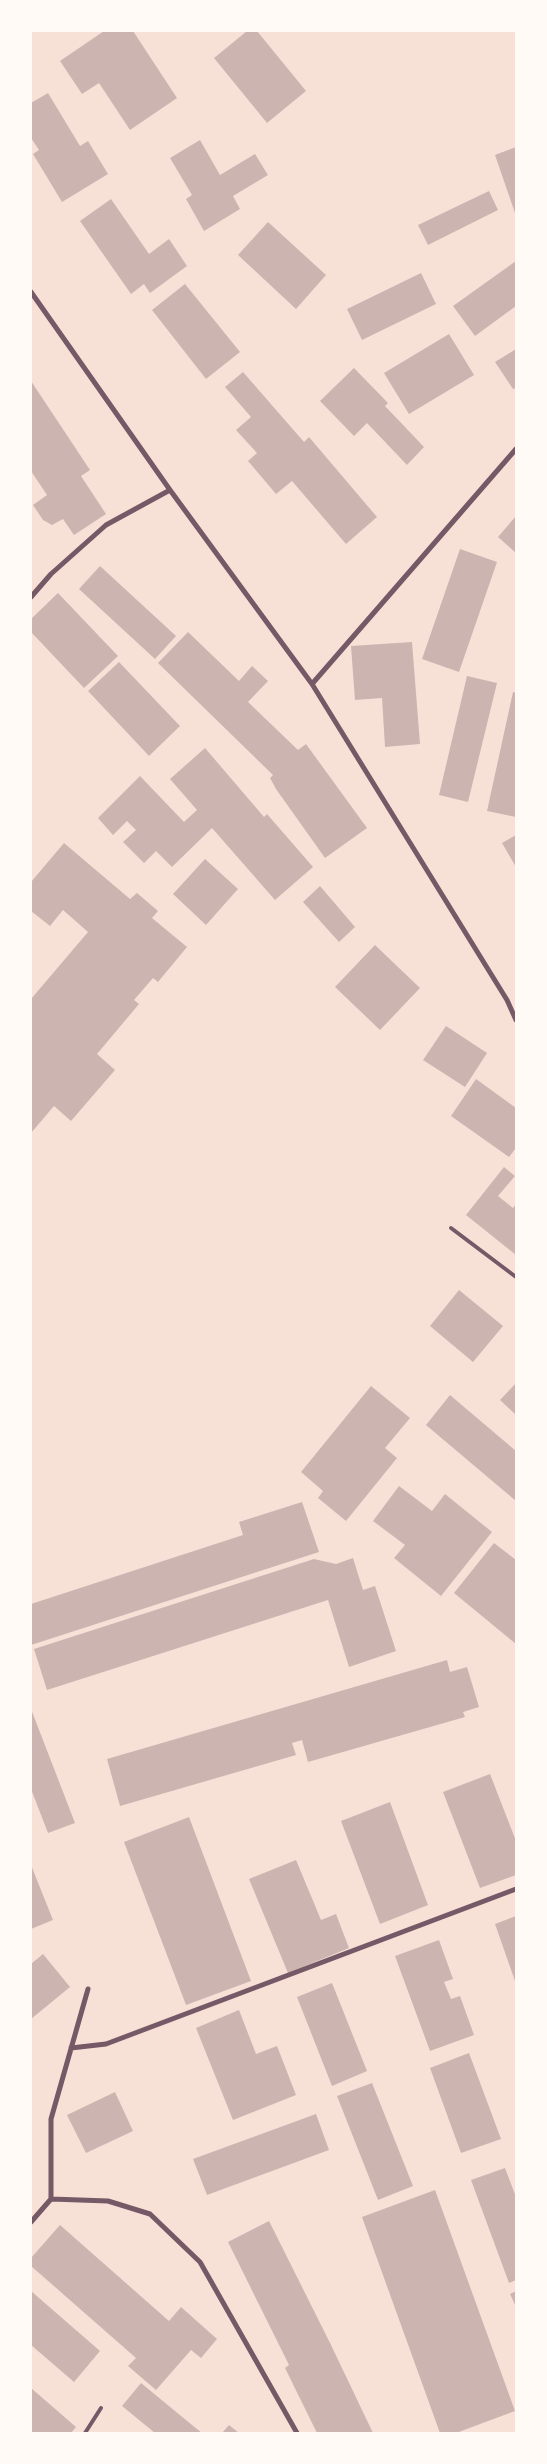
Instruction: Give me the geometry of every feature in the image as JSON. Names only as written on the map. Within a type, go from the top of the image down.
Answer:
[{"type":"street","points":[[31,292],[170,490],[312,684],[507,1000],[516,1020]]},
{"type":"street","points":[[312,684],[516,449]]},
{"type":"street","points":[[31,597],[51,574],[106,525],[170,490]]},
{"type":"street","points":[[71,2048],[106,2044],[516,1889]]},
{"type":"street","points":[[31,2222],[51,2200],[51,2119],[88,1989]]},
{"type":"street","points":[[51,2200],[108,2201],[150,2214],[200,2262],[297,2433]]},
{"type":"lane","points":[[451,1228],[516,1276]]},
{"type":"lane","points":[[85,2433],[102,2408]]},
{"type":"building","points":[[104,31],[133,31],[177,98],[130,130],[99,83],[82,94],[60,61]]},
{"type":"building","points":[[247,31],[257,31],[306,91],[267,123],[214,58]]},
{"type":"building","points":[[48,93],[80,146],[88,141],[108,174],[62,202],[33,154],[39,150],[31,138],[31,103]]},
{"type":"building","points":[[200,140],[220,175],[255,154],[268,175],[233,196],[240,209],[204,231],[186,199],[192,195],[170,158]]},
{"type":"building","points":[[516,147],[516,213],[515,213],[495,155]]},
{"type":"building","points":[[489,191],[498,210],[428,245],[418,225]]},
{"type":"building","points":[[111,199],[149,254],[169,239],[187,266],[150,293],[144,284],[131,294],[80,221]]},
{"type":"building","points":[[268,222],[326,275],[296,309],[238,255]]},
{"type":"building","points":[[516,261],[516,306],[475,336],[453,306]]},
{"type":"building","points":[[421,273],[436,304],[362,340],[347,309]]},
{"type":"building","points":[[185,284],[240,352],[206,379],[152,310]]},
{"type":"building","points":[[449,334],[474,375],[409,414],[384,373]]},
{"type":"building","points":[[516,349],[516,388],[513,389],[495,362]]},
{"type":"building","points":[[354,368],[388,403],[385,406],[424,447],[407,465],[367,423],[354,436],[320,401]]},
{"type":"building","points":[[243,372],[304,442],[309,437],[377,517],[346,544],[292,481],[276,494],[248,461],[257,453],[236,430],[251,417],[225,387]]},
{"type":"building","points":[[31,381],[90,470],[81,476],[106,514],[74,535],[63,519],[52,525],[43,520],[33,505],[47,495],[31,471]]},
{"type":"building","points":[[516,516],[516,553],[498,537]]},
{"type":"building","points":[[460,549],[497,562],[459,672],[422,659]]},
{"type":"building","points":[[100,566],[176,636],[155,659],[79,589]]},
{"type":"building","points":[[58,593],[118,656],[84,688],[31,632],[31,619]]},
{"type":"building","points":[[188,632],[239,681],[252,666],[268,681],[248,702],[298,750],[306,744],[367,828],[325,858],[276,789],[270,778],[273,775],[158,663]]},
{"type":"building","points":[[412,642],[420,744],[385,747],[382,698],[355,700],[351,646]]},
{"type":"building","points":[[119,662],[180,726],[149,756],[88,691]]},
{"type":"building","points":[[467,676],[497,683],[468,802],[439,795]]},
{"type":"building","points":[[513,692],[516,693],[516,817],[487,811]]},
{"type":"building","points":[[205,748],[264,817],[267,814],[313,867],[275,900],[212,828],[172,867],[156,851],[144,863],[123,842],[136,830],[127,821],[113,835],[98,818],[140,776],[184,822],[197,810],[170,779]]},
{"type":"building","points":[[516,835],[516,867],[502,843]]},
{"type":"building","points":[[64,843],[130,899],[137,893],[158,911],[152,918],[187,947],[158,982],[153,978],[134,1000],[139,1004],[97,1054],[115,1070],[71,1121],[54,1106],[31,1133],[31,999],[88,932],[63,910],[50,926],[31,911],[31,882]]},
{"type":"building","points":[[205,859],[238,889],[206,925],[173,894]]},
{"type":"building","points":[[320,886],[355,927],[339,942],[303,902]]},
{"type":"building","points":[[375,945],[420,988],[380,1030],[335,987]]},
{"type":"building","points":[[446,1026],[487,1053],[465,1087],[423,1060]]},
{"type":"building","points":[[476,1079],[516,1108],[516,1148],[509,1157],[451,1116]]},
{"type":"building","points":[[504,1167],[515,1176],[498,1196],[513,1208],[516,1204],[516,1255],[466,1215]]},
{"type":"building","points":[[459,1290],[503,1326],[473,1362],[430,1326]]},
{"type":"building","points":[[516,1383],[516,1415],[500,1400]]},
{"type":"building","points":[[371,1386],[410,1418],[385,1448],[397,1458],[346,1521],[318,1498],[323,1491],[301,1472]]},
{"type":"building","points":[[450,1395],[516,1451],[516,1501],[426,1425]]},
{"type":"building","points":[[399,1486],[432,1511],[445,1494],[492,1532],[441,1596],[394,1558],[405,1545],[373,1521]]},
{"type":"building","points":[[302,1502],[319,1552],[31,1645],[31,1604],[243,1535],[239,1522]]},
{"type":"building","points":[[494,1543],[516,1560],[516,1644],[454,1593]]},
{"type":"building","points":[[353,1558],[363,1590],[375,1586],[396,1651],[349,1667],[328,1600],[47,1690],[34,1649],[314,1559],[336,1564]]},
{"type":"building","points":[[447,1660],[450,1672],[467,1667],[479,1707],[463,1712],[465,1717],[308,1762],[302,1740],[292,1743],[296,1755],[120,1806],[107,1759]]},
{"type":"building","points":[[31,1709],[75,1823],[48,1833],[31,1789]]},
{"type":"building","points":[[490,1774],[516,1841],[516,1875],[480,1888],[443,1792]]},
{"type":"building","points":[[390,1802],[428,1905],[380,1924],[341,1821]]},
{"type":"building","points":[[189,1817],[251,1981],[186,2005],[124,1842]]},
{"type":"building","points":[[296,1860],[321,1920],[336,1914],[349,1948],[288,1973],[249,1879]]},
{"type":"building","points":[[31,1865],[53,1920],[31,1929]]},
{"type":"building","points":[[516,1916],[516,1981],[515,1981],[495,1924]]},
{"type":"building","points":[[439,1940],[453,1979],[444,1982],[451,1999],[460,1996],[474,2035],[430,2051],[395,1956]]},
{"type":"building","points":[[43,1954],[70,1987],[31,2019],[31,1964]]},
{"type":"building","points":[[332,1983],[367,2071],[332,2086],[297,1997]]},
{"type":"building","points":[[239,2010],[256,2054],[277,2046],[296,2095],[233,2120],[196,2028]]},
{"type":"building","points":[[469,2053],[501,2139],[461,2153],[430,2068]]},
{"type":"building","points":[[372,2083],[413,2186],[378,2200],[337,2096]]},
{"type":"building","points":[[115,2092],[133,2131],[86,2153],[67,2115]]},
{"type":"building","points":[[316,2114],[329,2150],[207,2195],[193,2159]]},
{"type":"building","points":[[505,2168],[516,2197],[516,2280],[509,2283],[471,2180]]},
{"type":"building","points":[[435,2190],[515,2411],[456,2433],[440,2433],[362,2217]]},
{"type":"building","points":[[269,2221],[373,2433],[317,2433],[285,2368],[289,2365],[228,2242]]},
{"type":"building","points":[[60,2225],[169,2321],[181,2307],[217,2339],[201,2358],[191,2350],[156,2390],[128,2366],[136,2358],[31,2266],[31,2258]]},
{"type":"building","points":[[31,2291],[100,2351],[74,2382],[31,2345]]},
{"type":"building","points":[[516,2291],[516,2307],[510,2294]]},
{"type":"building","points":[[141,2383],[202,2433],[155,2433],[122,2406]]},
{"type":"building","points":[[31,2388],[76,2427],[71,2433],[31,2433]]},
{"type":"building","points":[[229,2425],[239,2433],[222,2433]]}]
